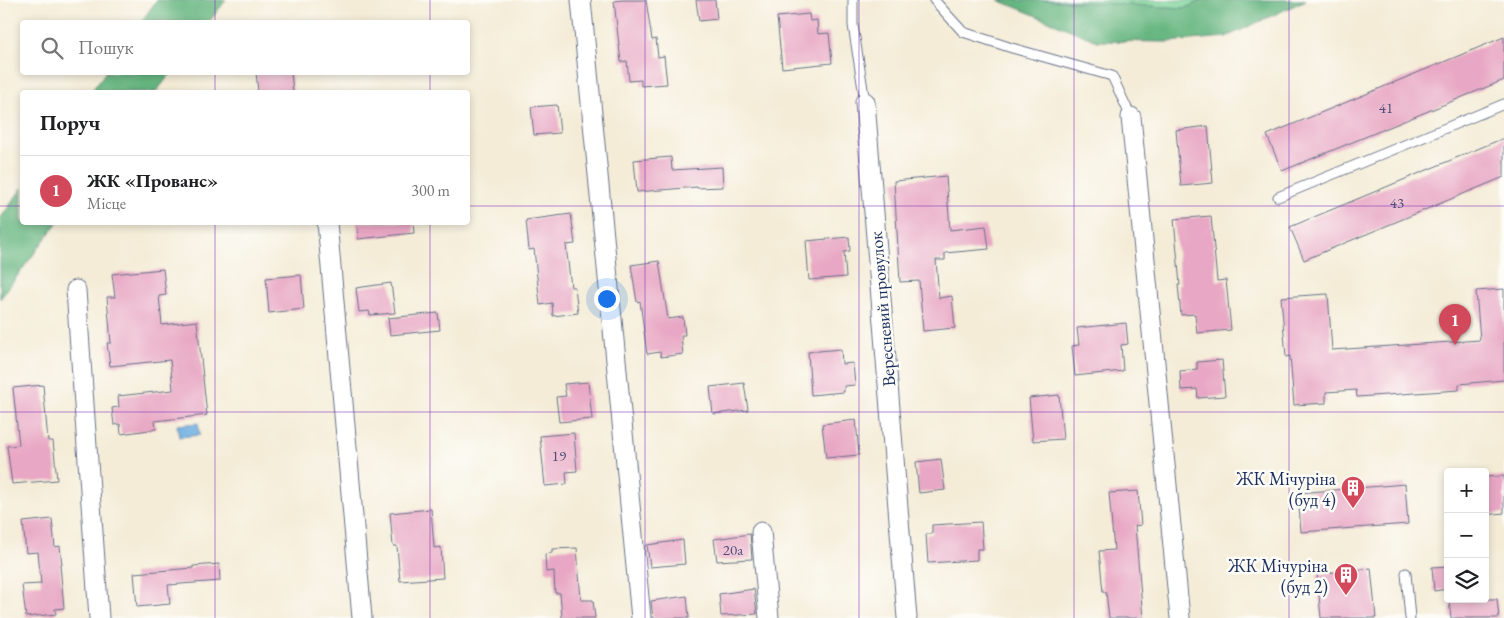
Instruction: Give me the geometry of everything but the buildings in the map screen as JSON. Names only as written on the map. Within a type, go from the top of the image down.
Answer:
[{"type":"street","points":[[581,0],[641,618]]},
{"type":"street","name":"Вересневий провулок","points":[[865,102],[907,618]]},
{"type":"street","points":[[1131,117],[1180,618]]},
{"type":"street","points":[[327,225],[362,618]]},
{"type":"street","points":[[76,290],[99,618]]},
{"type":"street","points":[[761,532],[769,618]]},
{"type":"lane","name":"Вересневий провулок","points":[[853,0],[853,25],[865,102]]},
{"type":"lane","points":[[934,0],[963,32],[1112,76],[1131,117]]},
{"type":"lane","points":[[1278,197],[1504,104]]},
{"type":"lane","points":[[1406,573],[1410,618]]},
{"type":"green space","points":[[157,0],[226,0],[211,20],[142,20]]},
{"type":"green space","points":[[998,0],[1043,0],[1185,8],[1204,0],[1306,0],[1226,37],[1167,42],[1097,41]]},
{"type":"green space","points":[[1043,0],[1204,0],[1185,8]]},
{"type":"green space","points":[[104,75],[169,75],[158,90],[92,90]]},
{"type":"green space","points":[[20,191],[20,225],[56,225],[0,299],[0,219]]},
{"type":"water","points":[[198,423],[200,435],[179,437],[177,425]]},
{"type":"place","name":"ЖК «Прованс»","points":[[1455,345]]},
{"type":"place","name":"ЖК Мічуріна (буд 4)","points":[[1353,509]]},
{"type":"place","name":"ЖК Мічуріна (буд 2)","points":[[1346,596]]}]
